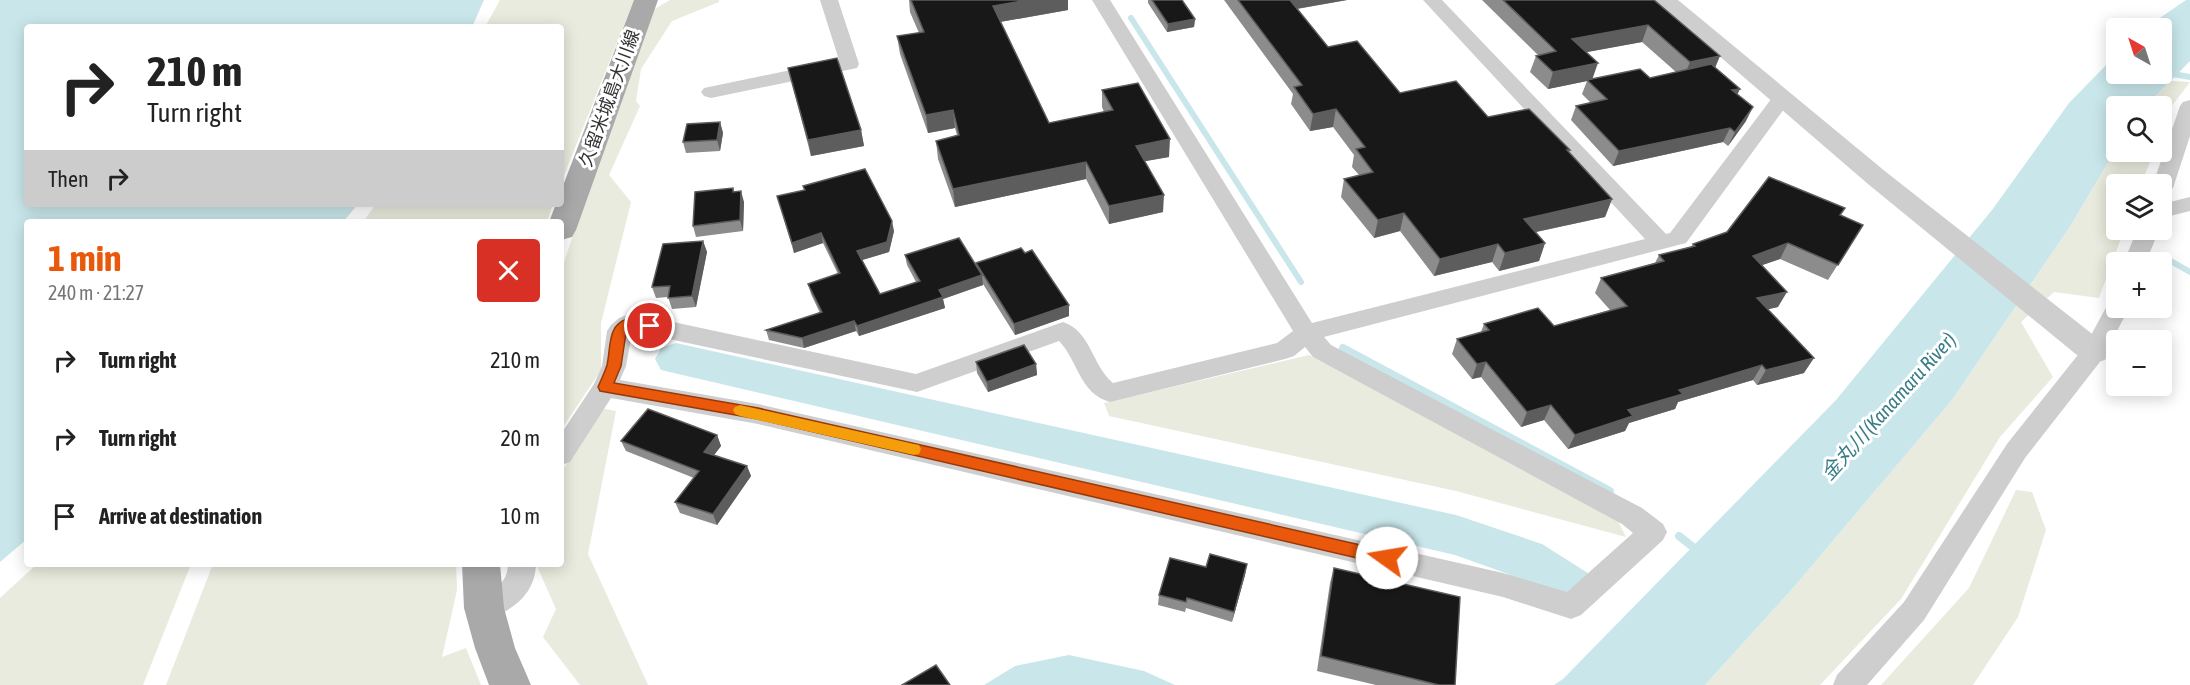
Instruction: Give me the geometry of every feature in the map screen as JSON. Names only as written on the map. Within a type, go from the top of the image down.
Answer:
[{"type":"main road","name":"久留米城島大川線","points":[[564,222],[646,0]]},
{"type":"main road","points":[[481,567],[484,608],[495,648],[510,685]]},
{"type":"street","points":[[711,92],[850,64],[829,0]]},
{"type":"street","points":[[605,387],[758,414],[1503,585],[1571,606],[1653,532],[1632,516],[1322,351],[1306,333],[1101,0]]},
{"type":"street","points":[[1432,0],[1661,242]]},
{"type":"street","points":[[1665,0],[1877,178],[2094,352]]},
{"type":"street","points":[[564,450],[605,387],[614,366],[619,331],[627,324],[650,326],[917,383],[1063,331],[1074,338],[1099,388],[1110,393],[1285,350],[1306,333],[1678,238],[1782,98]]},
{"type":"street","points":[[2167,174],[2190,106]]},
{"type":"street","points":[[2172,208],[2190,204]]},
{"type":"street","points":[[1848,685],[1914,611],[2016,451],[2094,352],[2112,318]]},
{"type":"street","points":[[484,608],[509,596],[517,586],[522,567]]},
{"type":"shaded area","points":[[500,0],[634,0],[564,175],[564,24],[487,24]]},
{"type":"shaded area","points":[[670,0],[719,0],[719,2],[672,21],[641,69],[636,101],[640,106],[609,175],[631,202],[601,323],[601,370],[564,426],[564,263],[589,185],[653,10]]},
{"type":"shaded area","points":[[2172,81],[2190,82],[2172,106],[2172,96],[2156,96],[2168,84],[2172,84]]},
{"type":"shaded area","points":[[2108,162],[2150,162],[2145,174],[2106,174],[2106,240],[2120,240],[2116,252],[2106,252],[2106,279],[2099,298],[2054,292],[2021,322],[2053,377],[2000,437],[1901,599],[1820,685],[1705,685],[1793,588],[1952,400],[2071,225]]},
{"type":"shaded area","points":[[374,207],[552,207],[548,219],[365,219]]},
{"type":"shaded area","points":[[1309,355],[1615,515],[1626,537],[1456,491],[1109,416],[1104,403]]},
{"type":"shaded area","points":[[601,408],[616,411],[588,554],[648,685],[580,685],[543,637],[556,609],[537,567],[564,567],[564,468]]},
{"type":"shaded area","points":[[2016,490],[2032,492],[2046,530],[2018,617],[1973,685],[1881,685],[1969,588]]},
{"type":"shaded area","points":[[34,567],[190,567],[143,685],[0,685],[0,598]]},
{"type":"shaded area","points":[[212,567],[456,567],[457,590],[442,657],[466,648],[481,685],[166,685]]},
{"type":"water","points":[[0,0],[484,0],[473,24],[24,24],[24,207],[356,207],[346,219],[24,219],[24,542],[0,562]]},
{"type":"water","points":[[2186,0],[2190,0],[2190,61],[2172,79],[2172,18],[2160,18]]},
{"type":"water","name":"金丸川 (Kanamaru River)","points":[[2106,65],[2106,84],[2168,84],[2156,96],[2106,96],[2106,162],[2108,162],[2071,225],[1952,400],[1793,588],[1705,685],[1554,685],[1563,679],[1836,400],[1992,210],[2069,103]]},
{"type":"water","points":[[1069,655],[1144,671],[1175,685],[984,685],[1015,666]]},
{"type":"building","points":[[911,0],[1028,0],[993,6],[1049,123],[1113,110],[1102,90],[1138,83],[1170,139],[1136,146],[1164,195],[1109,206],[1086,162],[953,189],[936,141],[959,135],[953,110],[926,115],[897,36],[924,32]]},
{"type":"building","points":[[1152,0],[1182,0],[1195,19],[1168,24]]},
{"type":"building","points":[[1238,0],[1290,0],[1328,47],[1357,41],[1400,93],[1456,81],[1488,117],[1529,109],[1570,150],[1567,150],[1612,199],[1524,219],[1545,243],[1505,253],[1498,244],[1440,259],[1404,213],[1378,220],[1344,179],[1373,172],[1356,149],[1365,147],[1336,109],[1313,114],[1294,87],[1302,85]]},
{"type":"building","points":[[1503,0],[1654,0],[1720,56],[1690,62],[1648,25],[1572,39],[1598,63],[1553,72],[1536,56],[1556,51]]},
{"type":"building","points":[[837,58],[861,130],[808,140],[788,68]]},
{"type":"building","points":[[1711,64],[1740,89],[1732,90],[1753,107],[1735,132],[1730,128],[1619,151],[1576,106],[1607,99],[1587,80],[1640,69],[1650,78]]},
{"type":"building","points":[[720,122],[717,140],[683,142],[687,124]]},
{"type":"building","points":[[865,169],[892,221],[887,242],[857,251],[880,294],[920,281],[905,255],[959,238],[982,275],[939,290],[943,297],[857,326],[854,321],[802,338],[766,330],[822,312],[808,284],[840,273],[821,233],[792,243],[777,196],[805,190],[803,186]]},
{"type":"building","points":[[1769,177],[1845,208],[1840,215],[1863,225],[1838,265],[1788,243],[1753,256],[1787,292],[1757,298],[1814,358],[1766,370],[1762,365],[1679,390],[1683,394],[1628,410],[1633,416],[1575,435],[1551,405],[1527,412],[1486,362],[1477,364],[1457,339],[1489,330],[1484,324],[1538,308],[1554,326],[1627,306],[1601,278],[1664,261],[1659,255],[1695,246],[1693,244],[1727,232]]},
{"type":"building","points":[[733,188],[733,192],[741,191],[740,220],[693,226],[695,192]]},
{"type":"building","points":[[703,241],[692,296],[668,298],[670,286],[652,287],[663,244]]},
{"type":"building","points":[[1021,248],[1025,253],[1032,250],[1069,305],[1014,324],[976,263]]},
{"type":"building","points":[[1024,345],[1036,364],[987,382],[976,362]]},
{"type":"building","points":[[648,409],[717,435],[704,452],[747,466],[713,514],[675,502],[699,471],[621,441]]},
{"type":"building","points":[[1210,554],[1247,564],[1234,612],[1187,598],[1186,602],[1159,595],[1170,558],[1206,567]]},
{"type":"building","points":[[1334,568],[1460,597],[1455,685],[1439,685],[1321,656]]},
{"type":"building","points":[[936,665],[950,685],[902,685]]},
{"type":"waterway","points":[[1131,18],[1301,282]]},
{"type":"waterway","points":[[2172,74],[2190,77]]},
{"type":"waterway","points":[[2172,262],[2190,272]]},
{"type":"waterway","points":[[1343,348],[1610,491]]},
{"type":"waterway","points":[[676,359],[1456,535],[1525,559],[1573,590]]},
{"type":"waterway","points":[[1679,536],[1698,551]]},
{"type":"slow traffic","points":[[740,410],[914,449]]},
{"type":"route","points":[[650,326],[627,324],[619,331],[614,366],[605,387],[758,414],[1387,558]]}]
